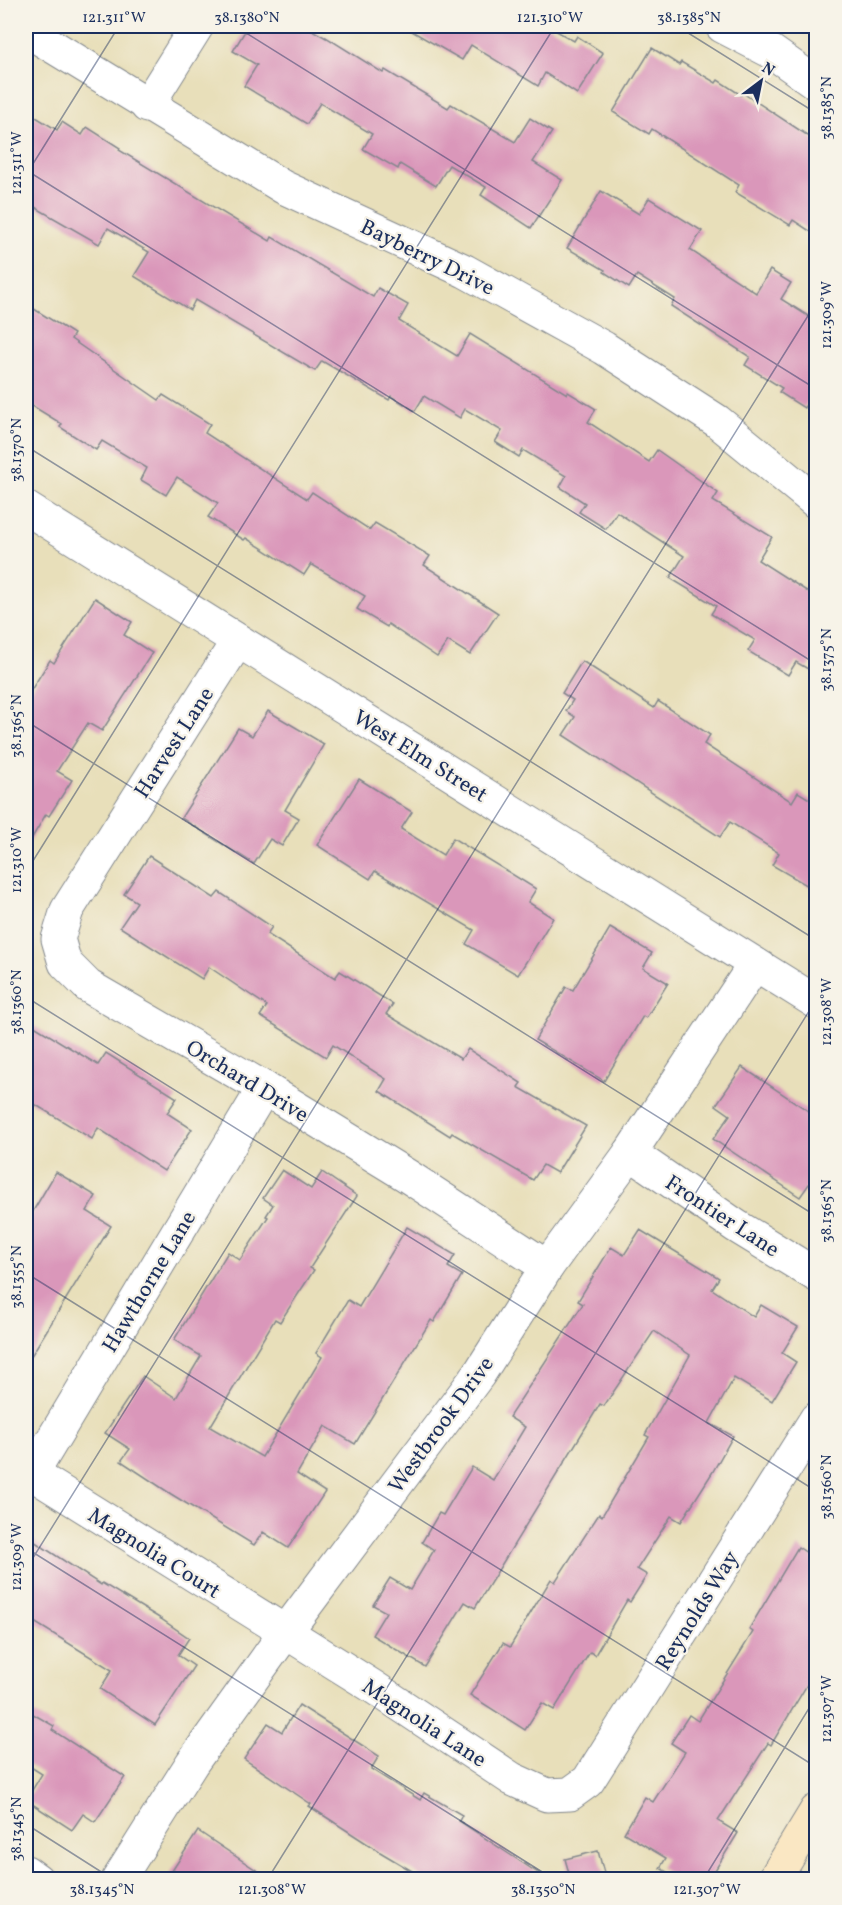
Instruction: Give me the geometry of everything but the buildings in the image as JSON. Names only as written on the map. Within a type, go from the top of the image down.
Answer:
[{"type":"main road","points":[[774,1880],[816,1811]]},
{"type":"street","points":[[147,106],[197,26]]},
{"type":"street","points":[[722,26],[772,52],[816,83]]},
{"type":"street","name":"Bayberry Drive","points":[[26,30],[283,187],[465,271],[604,348],[717,421],[816,502]]},
{"type":"street","name":"West Elm Street","points":[[26,508],[816,1002]]},
{"type":"street","name":"Harvest Lane","points":[[109,843],[237,642]]},
{"type":"street","name":"Orchard Drive","points":[[109,843],[67,910],[58,939],[65,963],[88,986],[264,1088],[406,1175],[547,1267]]},
{"type":"street","name":"Westbrook Drive","points":[[118,1880],[192,1763],[285,1633],[479,1374],[547,1267],[630,1153],[755,964]]},
{"type":"street","name":"Hawthorne Lane","points":[[29,1472],[264,1088]]},
{"type":"street","name":"Frontier Lane","points":[[630,1153],[736,1226],[816,1275]]},
{"type":"street","name":"Reynolds Way","points":[[570,1794],[588,1781],[816,1419]]},
{"type":"street","name":"Magnolia Court","points":[[29,1472],[285,1633]]},
{"type":"street","name":"Magnolia Lane","points":[[285,1633],[372,1686],[512,1779],[547,1795],[570,1794]]},
{"type":"street","points":[[26,1872],[37,1880]]}]
